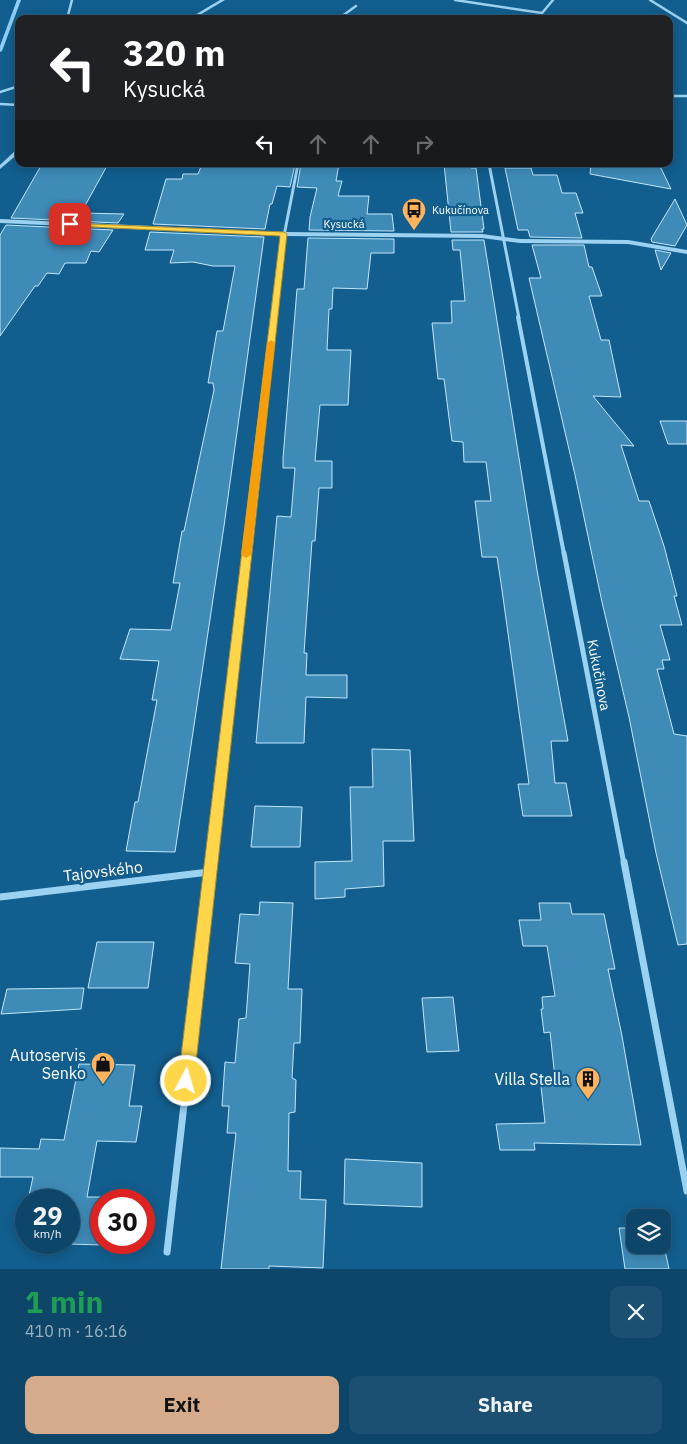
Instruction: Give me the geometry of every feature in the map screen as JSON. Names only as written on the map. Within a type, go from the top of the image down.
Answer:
[{"type":"street","points":[[68,15],[72,0]]},
{"type":"street","points":[[197,15],[222,0]]},
{"type":"street","points":[[455,0],[542,13],[553,0]]},
{"type":"street","points":[[650,0],[687,23]]},
{"type":"street","points":[[344,15],[356,6]]},
{"type":"street","points":[[0,92],[15,87]]},
{"type":"street","points":[[673,96],[687,96]]},
{"type":"street","points":[[0,104],[15,105]]},
{"type":"street","points":[[0,168],[15,154]]},
{"type":"street","points":[[167,1252],[209,872],[284,234],[297,167]]},
{"type":"street","name":"Kukučínova","points":[[490,167],[687,1191]]},
{"type":"street","name":"Kysucká","points":[[0,221],[284,234],[482,236],[520,241],[628,242],[687,252]]},
{"type":"street","name":"Tajovského","points":[[0,897],[209,872]]},
{"type":"building","points":[[40,167],[106,167],[81,213],[124,214],[118,223],[11,218]]},
{"type":"building","points":[[201,167],[294,167],[290,187],[277,186],[272,204],[270,204],[265,229],[153,224],[166,179],[182,179],[183,174],[198,174]]},
{"type":"building","points":[[300,167],[338,167],[336,181],[342,181],[338,196],[369,196],[367,214],[392,214],[394,231],[309,230],[317,188],[297,187]]},
{"type":"building","points":[[444,167],[476,168],[483,232],[451,232]]},
{"type":"building","points":[[591,167],[660,167],[671,189],[590,174]]},
{"type":"building","points":[[505,168],[531,168],[533,175],[557,175],[562,193],[576,193],[583,213],[575,213],[582,238],[530,237],[528,230],[518,230]]},
{"type":"building","points":[[675,199],[687,225],[675,246],[652,242],[651,239]]},
{"type":"building","points":[[6,225],[113,230],[99,252],[91,251],[86,263],[65,263],[59,274],[47,273],[38,286],[35,286],[0,336],[0,235]]},
{"type":"building","points":[[150,232],[264,237],[224,526],[175,852],[126,851],[135,802],[138,802],[157,700],[152,700],[159,661],[120,659],[130,629],[171,630],[180,583],[173,583],[182,531],[184,531],[214,390],[213,383],[208,383],[217,331],[223,331],[235,266],[213,266],[193,262],[170,263],[174,250],[145,250]]},
{"type":"building","points":[[308,238],[394,239],[394,253],[371,253],[367,289],[333,288],[332,309],[329,309],[327,350],[351,350],[348,405],[320,405],[315,461],[332,461],[332,488],[319,488],[315,541],[312,541],[304,653],[307,653],[306,675],[347,675],[347,698],[306,697],[304,743],[256,743],[277,516],[291,517],[295,468],[283,468],[283,458],[297,289],[304,289]]},
{"type":"building","points":[[452,240],[484,240],[537,570],[568,741],[551,741],[555,783],[566,783],[572,816],[523,816],[518,784],[529,784],[501,583],[497,557],[482,557],[475,501],[491,501],[486,462],[464,462],[463,442],[452,441],[444,379],[438,379],[432,323],[452,323],[451,301],[465,301],[460,250],[453,250]]},
{"type":"building","points":[[532,245],[584,245],[589,267],[592,267],[602,296],[589,296],[601,340],[609,340],[621,397],[593,396],[634,446],[621,445],[639,501],[649,501],[664,546],[677,596],[674,596],[682,625],[660,625],[670,660],[662,660],[664,669],[657,669],[674,734],[687,736],[687,944],[678,945],[656,853],[629,717],[529,278],[541,278]]},
{"type":"building","points":[[655,250],[671,253],[661,270]]},
{"type":"building","points":[[660,421],[687,421],[687,444],[668,444]]},
{"type":"building","points":[[372,749],[410,750],[414,841],[383,841],[384,886],[345,889],[345,897],[315,899],[315,862],[352,861],[350,787],[373,787]]},
{"type":"building","points":[[255,806],[302,807],[300,847],[251,847]]},
{"type":"building","points":[[260,902],[293,903],[288,989],[302,989],[300,1043],[294,1043],[292,1078],[296,1080],[295,1112],[289,1113],[288,1171],[301,1171],[300,1199],[326,1200],[323,1268],[269,1266],[269,1269],[221,1269],[236,1133],[227,1133],[229,1106],[222,1106],[225,1062],[235,1063],[239,1019],[246,1018],[250,964],[235,963],[240,914],[259,915]]},
{"type":"building","points":[[539,903],[570,903],[572,914],[604,914],[615,969],[608,969],[641,1145],[534,1143],[535,1150],[500,1150],[496,1124],[545,1123],[540,1077],[555,1078],[550,1032],[544,1033],[541,1009],[543,1009],[542,997],[555,996],[547,946],[523,946],[519,920],[541,920]]},
{"type":"building","points":[[97,942],[154,942],[148,988],[88,988]]},
{"type":"building","points":[[84,988],[81,1009],[1,1014],[7,989]]},
{"type":"building","points":[[453,997],[459,1051],[427,1052],[422,998]]},
{"type":"building","points":[[79,1064],[135,1065],[129,1106],[142,1106],[136,1142],[97,1141],[87,1197],[90,1197],[90,1245],[80,1244],[80,1189],[30,1189],[33,1177],[0,1177],[0,1148],[39,1149],[41,1139],[64,1140]]},
{"type":"building","points":[[345,1159],[422,1163],[422,1207],[344,1204]]},
{"type":"building","points":[[619,1228],[626,1228],[626,1254],[666,1254],[669,1269],[625,1269]]},
{"type":"waterway","points":[[0,51],[19,0]]},
{"type":"slow traffic","points":[[246,555],[271,343]]},
{"type":"place","name":"Kukučínova","points":[[414,231]]},
{"type":"place","name":"Autoservis Senko","points":[[103,1085]]},
{"type":"place","name":"Villa Stella","points":[[588,1100]]},
{"type":"route","points":[[70,224],[284,234],[186,1081]]}]
